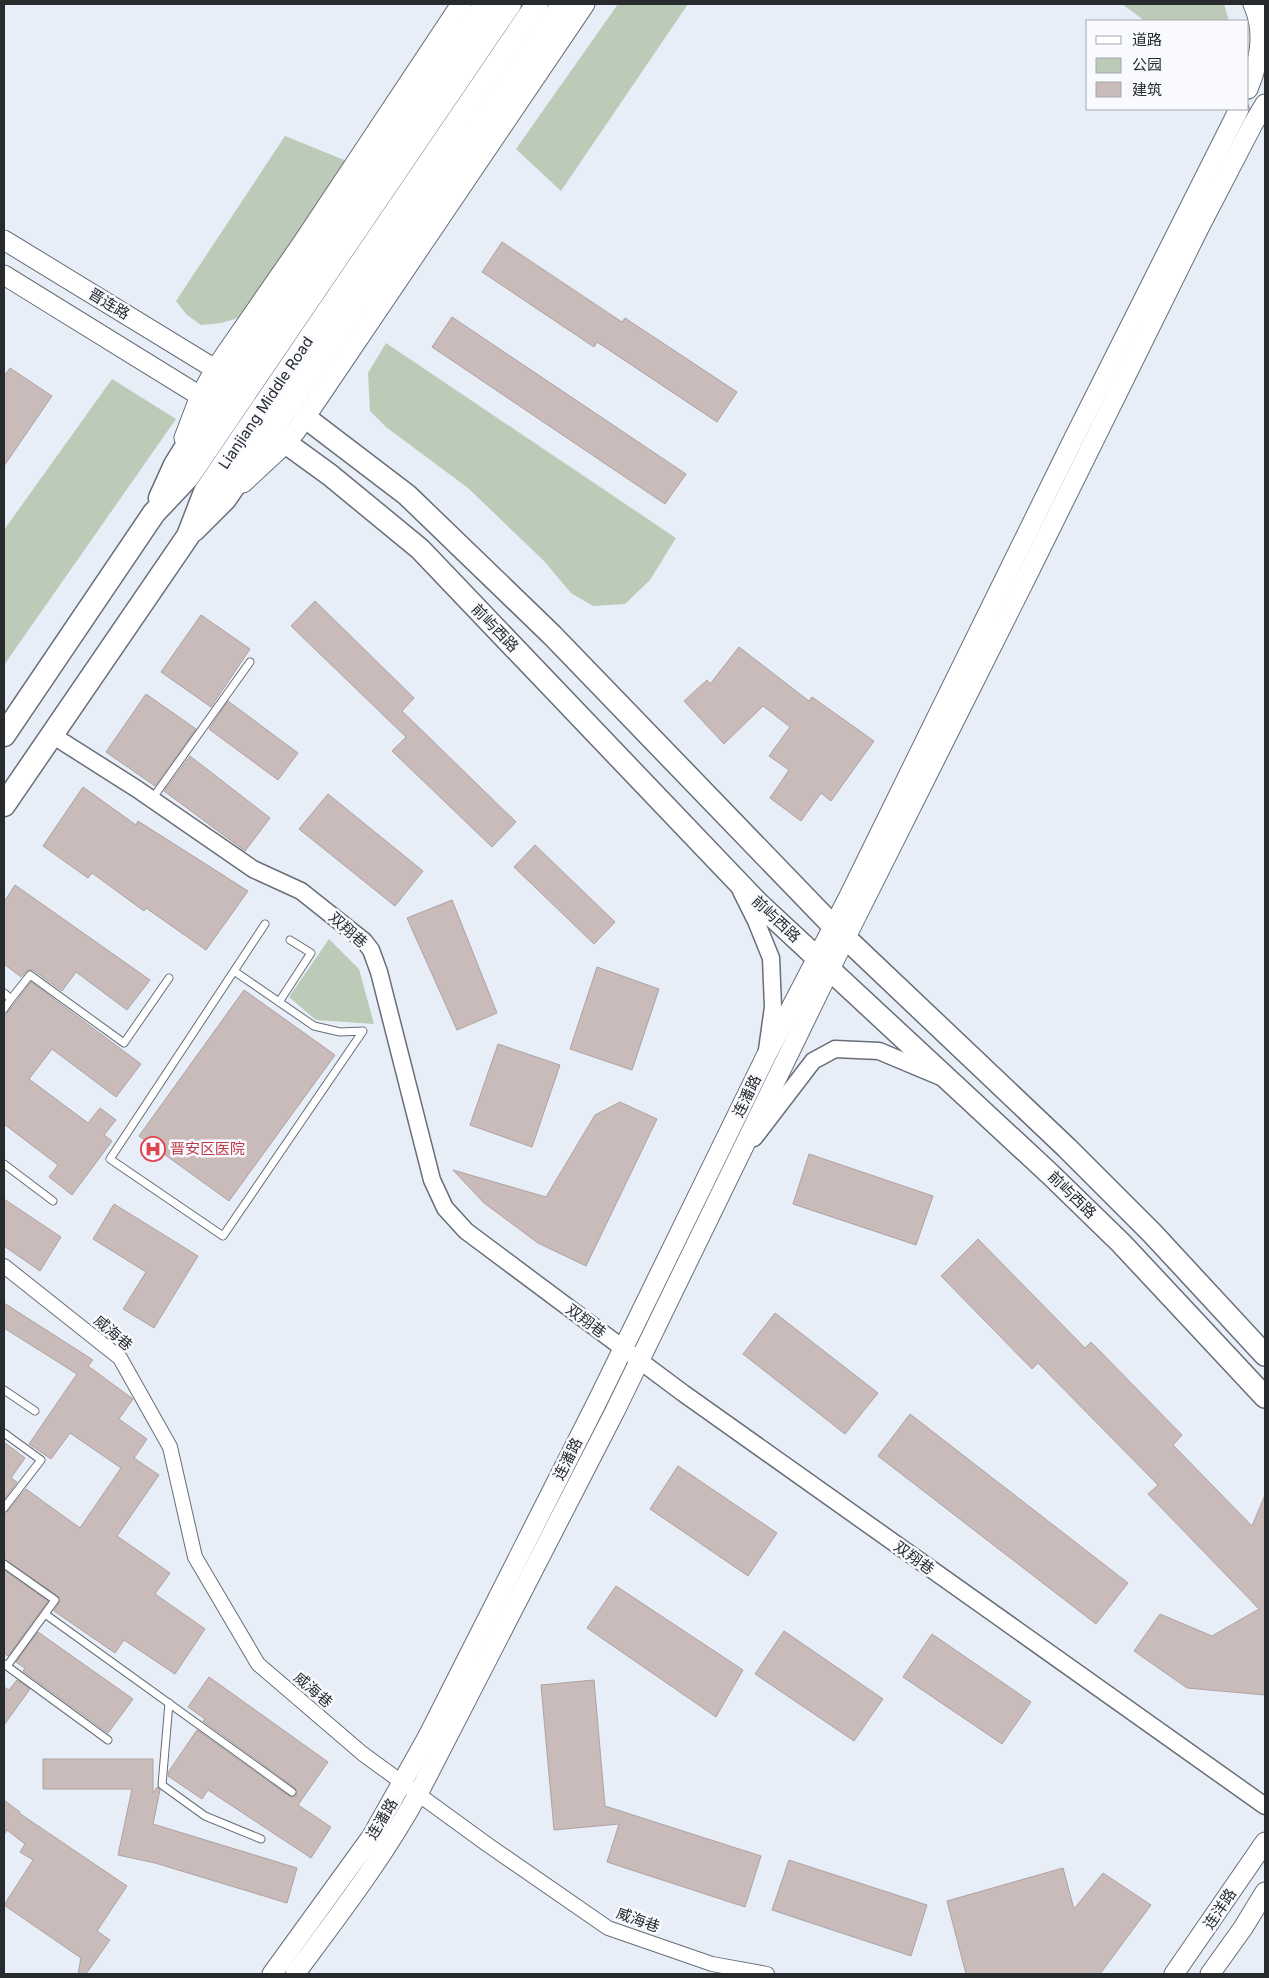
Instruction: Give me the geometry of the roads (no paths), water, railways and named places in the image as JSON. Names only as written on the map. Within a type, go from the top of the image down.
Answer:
[{"type":"highway","points":[[154,513],[207,399],[485,4]]},
{"type":"highway","name":"Lianjiang Middle Road","points":[[4,735],[154,513],[188,478],[510,4]]},
{"type":"highway","name":"Lianjiang Middle Road","points":[[4,805],[188,536],[205,492],[537,4]]},
{"type":"highway","points":[[188,536],[225,499],[563,4]]},
{"type":"main road","points":[[207,399],[215,369],[303,242],[461,4]]},
{"type":"main road","points":[[225,499],[286,443],[306,418],[585,4]]},
{"type":"main road","points":[[1249,87],[1255,72],[1261,38],[1259,20],[1254,4]]},
{"type":"main road","points":[[839,932],[1199,228],[1265,104]]},
{"type":"main road","points":[[839,932],[1070,446],[1238,110]]},
{"type":"main road","name":"晋连路","points":[[4,240],[215,369]]},
{"type":"main road","name":"晋连路","points":[[4,275],[207,399]]},
{"type":"main road","name":"前屿西路","points":[[306,418],[407,495],[545,628],[839,932],[980,1064],[1152,1233],[1265,1355]]},
{"type":"main road","name":"前屿西路","points":[[286,443],[330,475],[420,549],[734,878],[1121,1243],[1265,1397]]},
{"type":"main road","name":"连潘路","points":[[294,1974],[374,1867],[397,1833],[418,1794],[639,1360],[737,1159],[823,963],[839,932]]},
{"type":"main road","name":"连潘路","points":[[272,1974],[361,1853],[403,1783],[585,1427],[766,1056],[823,963]]},
{"type":"main road","name":"连洋路","points":[[1174,1974],[1265,1842]]},
{"type":"main road","name":"连洋路","points":[[1210,1974],[1243,1928],[1265,1892]]},
{"type":"street","name":"双翔巷","points":[[52,735],[152,799],[253,869],[301,891],[364,942],[370,950],[379,972],[428,1166],[441,1200],[458,1223],[481,1244],[639,1360],[1265,1806]]},
{"type":"street","points":[[734,878],[756,921],[771,958],[773,1007],[766,1056]]},
{"type":"street","points":[[737,1159],[813,1061],[835,1049],[879,1051],[950,1081]]},
{"type":"street","name":"威海巷","points":[[4,1266],[120,1358],[170,1447],[195,1557],[258,1664],[363,1754],[488,1845],[608,1928],[712,1964],[767,1974]]},
{"type":"lane","points":[[152,799],[250,662]]},
{"type":"lane","points":[[234,971],[314,1026],[340,1032],[364,1031],[223,1236],[110,1158],[265,924]]},
{"type":"lane","points":[[279,1002],[311,953],[290,940]]},
{"type":"lane","points":[[4,1009],[30,975],[124,1043],[170,978]]},
{"type":"lane","points":[[4,994],[12,999]]},
{"type":"lane","points":[[4,1164],[53,1201]]},
{"type":"lane","points":[[4,1390],[35,1411]]},
{"type":"lane","points":[[4,1433],[41,1460],[4,1508]]},
{"type":"lane","points":[[4,1564],[55,1600],[5,1665],[108,1740]]},
{"type":"lane","points":[[45,1614],[292,1792]]},
{"type":"lane","points":[[169,1703],[162,1785],[205,1816],[261,1839]]},
{"type":"place","name":"晋安区医院","points":[[153,1149]]}]
